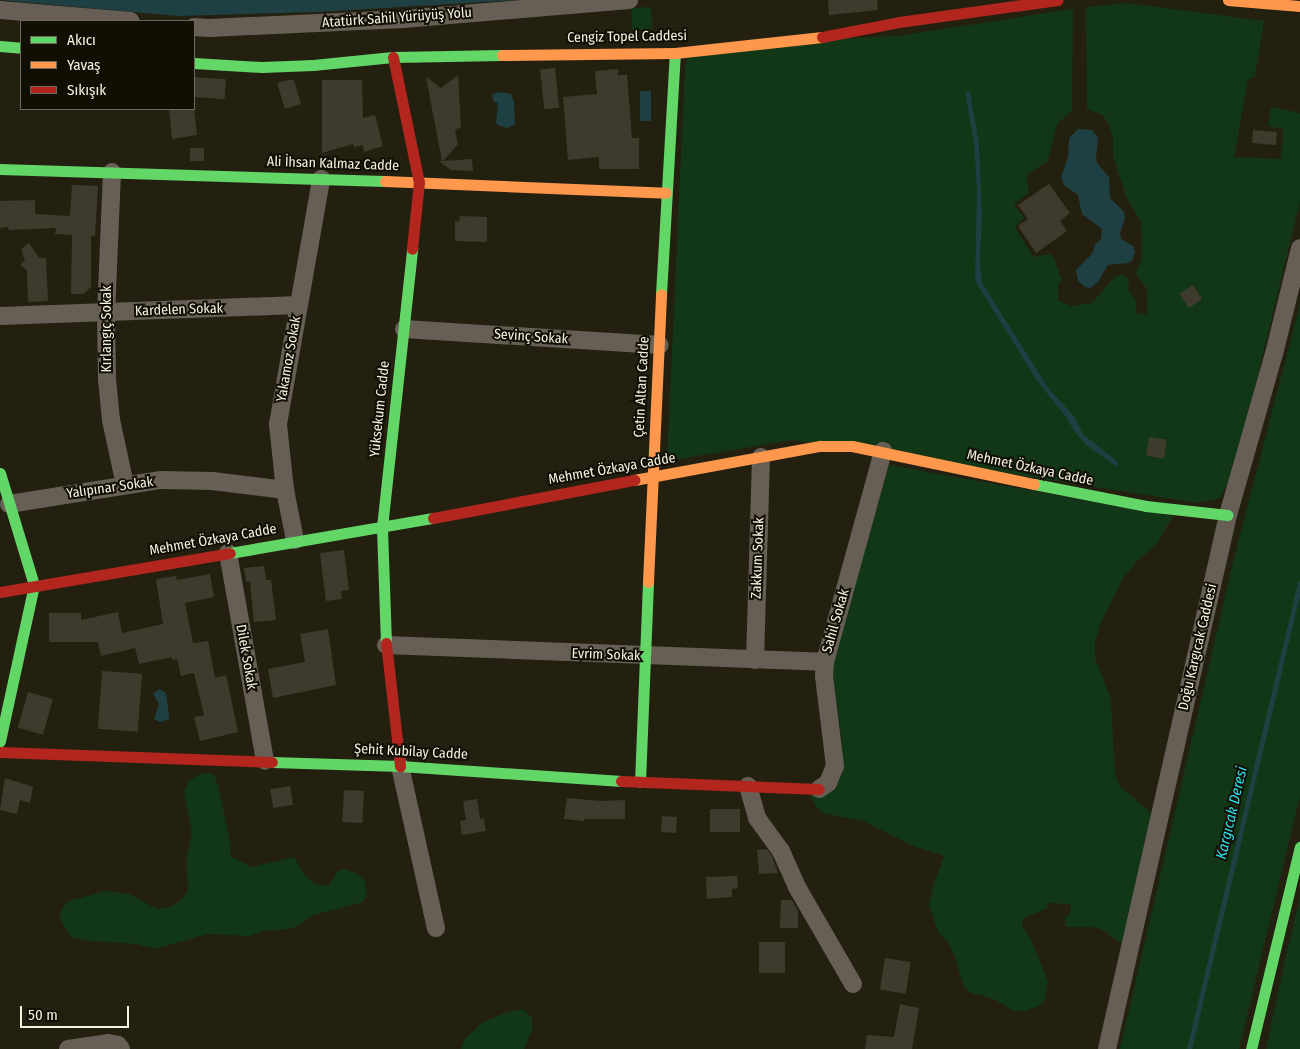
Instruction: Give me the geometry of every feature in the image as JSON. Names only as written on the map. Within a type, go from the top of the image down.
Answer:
[{"type":"street","name":"Atatürk Sahil Yürüyüş Yolu","points":[[195,27],[210,28],[403,19],[629,0]]},
{"type":"street","name":"Cengiz Topel Caddesi","points":[[195,63],[262,67],[313,65],[393,57],[675,53],[825,37],[899,22],[1057,0]]},
{"type":"street","points":[[1228,0],[1300,6]]},
{"type":"street","points":[[0,10],[119,20]]},
{"type":"street","points":[[0,46],[20,48]]},
{"type":"street","name":"Çetin Altan Cadde","points":[[640,782],[652,477],[675,53]]},
{"type":"street","name":"Yüksekum Cadde","points":[[393,57],[419,182],[382,527],[386,645],[400,766]]},
{"type":"street","name":"Ali İhsan Kalmaz Cadde","points":[[0,169],[321,178],[666,193]]},
{"type":"street","name":"Kırlangıç Sokak","points":[[112,172],[106,351],[109,403],[125,485]]},
{"type":"street","name":"Yakamoz Sokak","points":[[294,540],[285,490],[278,424],[321,178]]},
{"type":"street","name":"Doğu Kargıcak Caddesi","points":[[1107,1049],[1228,515],[1274,354],[1300,248]]},
{"type":"street","name":"Kardelen Sokak","points":[[0,316],[298,305]]},
{"type":"street","name":"Sevinç Sokak","points":[[404,329],[659,345]]},
{"type":"street","name":"Mehmet Özkaya Cadde","points":[[0,592],[294,540],[382,527],[820,446],[852,446],[883,451],[1107,500],[1228,515]]},
{"type":"street","name":"Sahil Sokak","points":[[819,789],[828,783],[835,766],[824,676],[825,662],[883,451]]},
{"type":"street","name":"Zakkum Sokak","points":[[755,660],[761,457]]},
{"type":"street","points":[[0,473],[34,585],[0,741]]},
{"type":"street","name":"Yalıpınar Sokak","points":[[9,504],[160,480],[212,481],[285,490]]},
{"type":"street","name":"Dilek Sokak","points":[[228,553],[266,761]]},
{"type":"street","name":"Evrim Sokak","points":[[386,645],[644,657],[825,662]]},
{"type":"street","name":"Şehit Kubilay Cadde","points":[[0,752],[400,766],[640,782],[819,789]]},
{"type":"street","points":[[400,766],[436,928]]},
{"type":"street","points":[[748,786],[757,818],[781,851],[796,887],[853,984]]},
{"type":"street","points":[[1251,1049],[1300,847]]},
{"type":"street","points":[[68,1049],[108,1043],[118,1045],[121,1049]]},
{"type":"green space","points":[[1128,3],[1264,21],[1255,76],[1248,80],[1234,157],[1281,159],[1283,129],[1268,126],[1271,107],[1300,113],[1300,202],[1234,472],[1220,498],[1198,503],[792,440],[667,461],[685,67],[689,53],[820,39],[897,36],[1073,9],[1072,111],[1056,127],[1048,161],[1026,175],[1029,193],[1014,204],[1024,218],[1015,227],[1033,257],[1050,254],[1054,258],[1062,280],[1058,284],[1058,300],[1071,306],[1092,303],[1111,281],[1117,276],[1123,275],[1129,279],[1128,290],[1136,300],[1136,313],[1147,315],[1147,289],[1136,274],[1142,257],[1141,223],[1126,196],[1113,156],[1113,139],[1108,122],[1102,115],[1087,109],[1086,7]],"holes":[[[970,91],[979,143],[982,214],[980,262],[982,283],[1049,389],[1083,434],[1118,462],[1117,466],[1086,445],[1075,432],[1065,416],[1037,381],[975,281],[977,190],[974,144],[965,92]]]},
{"type":"green space","points":[[651,7],[652,29],[632,30],[631,8]]},
{"type":"green space","points":[[1300,304],[1300,796],[1239,1049],[1120,1049],[1233,562]]},
{"type":"green space","points":[[889,465],[1173,516],[1156,545],[1137,561],[1122,580],[1101,622],[1095,643],[1095,658],[1111,700],[1115,775],[1120,786],[1151,813],[1122,944],[1103,930],[1092,927],[1066,927],[1065,918],[1071,911],[1070,904],[1047,903],[1047,908],[1023,919],[1022,926],[1031,939],[1048,982],[1044,1001],[1039,1006],[1025,1011],[1013,1011],[996,1000],[969,992],[964,986],[954,955],[948,942],[938,932],[929,905],[934,883],[944,856],[913,846],[863,821],[823,813],[817,808],[810,796],[830,791],[842,775],[841,731],[831,677],[842,622]]},
{"type":"green space","points":[[208,773],[214,775],[218,785],[231,847],[230,856],[252,867],[294,857],[305,875],[314,883],[323,885],[329,885],[338,871],[343,869],[356,873],[364,880],[367,894],[363,902],[313,915],[298,926],[289,929],[262,931],[249,936],[207,934],[155,949],[137,944],[92,941],[71,937],[60,919],[61,910],[69,901],[105,891],[129,894],[157,909],[172,906],[181,900],[188,891],[186,860],[192,834],[184,793],[188,782],[198,775]]},
{"type":"green space","points":[[1300,897],[1300,1049],[1266,1049],[1284,964]]},
{"type":"green space","points":[[523,1009],[532,1018],[532,1030],[524,1049],[461,1049],[464,1040],[483,1022],[505,1013]]},
{"type":"water","points":[[0,0],[520,0],[318,12],[178,16]]},
{"type":"water","points":[[640,91],[651,91],[651,121],[640,121]]},
{"type":"water","points":[[970,91],[979,143],[982,214],[980,262],[982,283],[1049,389],[1073,415],[1083,434],[1118,462],[1117,467],[1086,445],[1075,432],[1065,416],[1037,381],[975,281],[977,190],[974,144],[965,92]]},
{"type":"water","points":[[500,92],[511,94],[514,102],[515,124],[507,128],[498,125],[496,122],[498,103],[493,101],[492,94]]},
{"type":"water","points":[[1078,129],[1092,130],[1098,138],[1097,163],[1109,177],[1110,198],[1124,212],[1125,218],[1120,233],[1121,239],[1133,246],[1135,252],[1132,261],[1128,263],[1108,265],[1097,283],[1090,288],[1085,287],[1078,281],[1076,270],[1092,254],[1095,245],[1101,239],[1102,229],[1082,214],[1078,195],[1064,185],[1061,177],[1068,157],[1069,138]]},
{"type":"water","points":[[159,689],[166,693],[169,716],[169,719],[160,722],[154,719],[159,704],[153,694]]},
{"type":"building","points":[[828,0],[877,0],[878,10],[829,15]]},
{"type":"building","points":[[555,68],[559,108],[544,109],[540,70]]},
{"type":"building","points":[[618,69],[618,75],[627,75],[632,138],[639,138],[639,169],[599,169],[599,157],[568,160],[563,97],[597,94],[595,71]]},
{"type":"building","points":[[458,75],[461,127],[455,130],[458,144],[443,161],[472,159],[473,171],[451,170],[439,161],[442,161],[426,77],[441,88]]},
{"type":"building","points":[[195,77],[226,79],[225,99],[195,97]]},
{"type":"building","points":[[294,80],[301,104],[285,109],[277,83]]},
{"type":"building","points":[[322,80],[362,80],[363,118],[375,115],[383,146],[364,152],[363,145],[354,147],[353,144],[322,153]]},
{"type":"building","points":[[169,110],[194,110],[197,135],[172,139]]},
{"type":"building","points":[[1253,130],[1277,132],[1276,145],[1252,143]]},
{"type":"building","points":[[190,148],[204,148],[204,161],[190,161]]},
{"type":"building","points":[[1049,184],[1070,213],[1060,221],[1067,231],[1036,253],[1018,226],[1028,219],[1018,205]]},
{"type":"building","points":[[72,185],[98,186],[95,236],[91,236],[91,287],[83,294],[71,294],[72,235],[55,234],[56,228],[9,230],[8,227],[0,228],[0,201],[35,200],[35,214],[70,216]]},
{"type":"building","points":[[460,216],[487,217],[487,242],[455,241],[455,221],[459,222]]},
{"type":"building","points":[[29,243],[39,258],[46,258],[48,301],[28,302],[27,270],[20,265],[25,260],[21,249]]},
{"type":"building","points":[[1193,285],[1202,299],[1189,308],[1180,294]]},
{"type":"building","points":[[1149,437],[1167,440],[1164,459],[1146,456]]},
{"type":"building","points":[[344,550],[349,590],[341,591],[342,599],[326,601],[320,553]]},
{"type":"building","points":[[264,566],[266,580],[271,580],[276,620],[254,622],[250,581],[246,582],[244,568]]},
{"type":"building","points":[[210,574],[214,597],[185,603],[193,643],[208,641],[215,678],[226,675],[238,732],[200,741],[194,717],[204,715],[194,673],[181,676],[177,659],[172,660],[172,657],[139,664],[135,648],[101,656],[98,642],[49,642],[49,613],[81,613],[81,620],[118,612],[122,633],[163,624],[156,579],[176,576],[177,580]]},
{"type":"building","points":[[328,629],[336,685],[273,698],[268,669],[305,662],[300,634]]},
{"type":"building","points":[[102,671],[142,674],[138,732],[98,729]]},
{"type":"building","points":[[28,692],[53,699],[43,735],[18,728]]},
{"type":"building","points":[[5,778],[33,787],[30,803],[20,800],[17,814],[0,810]]},
{"type":"building","points":[[290,786],[293,805],[273,808],[270,789]]},
{"type":"building","points":[[344,790],[364,791],[362,823],[342,822]]},
{"type":"building","points":[[567,798],[601,801],[625,800],[625,819],[584,819],[584,821],[564,819]]},
{"type":"building","points":[[477,799],[480,819],[484,818],[486,831],[462,835],[460,821],[466,820],[463,801]]},
{"type":"building","points":[[710,809],[740,809],[740,832],[710,832]]},
{"type":"building","points":[[662,816],[677,817],[676,833],[661,832]]},
{"type":"building","points":[[767,849],[772,856],[778,873],[759,874],[757,850]]},
{"type":"building","points":[[737,876],[738,888],[732,889],[732,897],[707,899],[706,877]]},
{"type":"building","points":[[781,900],[792,900],[798,911],[798,928],[780,928]]},
{"type":"building","points":[[759,942],[785,942],[785,973],[759,973]]},
{"type":"building","points":[[885,958],[911,962],[906,994],[880,990]]},
{"type":"building","points":[[900,1004],[919,1008],[912,1049],[865,1049],[867,1035],[894,1037]]},
{"type":"waterway","name":"Kargıcak Deresi","points":[[1189,1049],[1300,583]]},
{"type":"traffic: fast","points":[[0,46],[20,48]]},
{"type":"traffic: fast","points":[[661,294],[675,53]]},
{"type":"traffic: fast","points":[[195,63],[262,67],[313,65],[393,57],[502,55]]},
{"type":"traffic: fast","points":[[0,169],[385,181]]},
{"type":"traffic: fast","points":[[386,643],[382,527],[412,249]]},
{"type":"traffic: fast","points":[[0,473],[34,585],[0,741]]},
{"type":"traffic: fast","points":[[1034,484],[1146,506],[1228,515]]},
{"type":"traffic: fast","points":[[230,553],[433,518]]},
{"type":"traffic: fast","points":[[640,782],[648,582]]},
{"type":"traffic: fast","points":[[272,762],[400,766],[621,781]]},
{"type":"traffic: fast","points":[[1251,1049],[1300,847]]},
{"type":"traffic: slow","points":[[1228,0],[1300,6]]},
{"type":"traffic: slow","points":[[502,55],[675,53],[822,37]]},
{"type":"traffic: slow","points":[[385,181],[666,193]]},
{"type":"traffic: slow","points":[[648,582],[661,294]]},
{"type":"traffic: slow","points":[[634,480],[820,446],[852,446],[1034,484]]},
{"type":"traffic: jam","points":[[822,37],[899,22],[1057,0]]},
{"type":"traffic: jam","points":[[393,57],[419,182],[412,249]]},
{"type":"traffic: jam","points":[[433,518],[634,480]]},
{"type":"traffic: jam","points":[[0,592],[230,553]]},
{"type":"traffic: jam","points":[[386,643],[400,766]]},
{"type":"traffic: jam","points":[[0,752],[272,762]]},
{"type":"traffic: jam","points":[[621,781],[819,789]]}]
